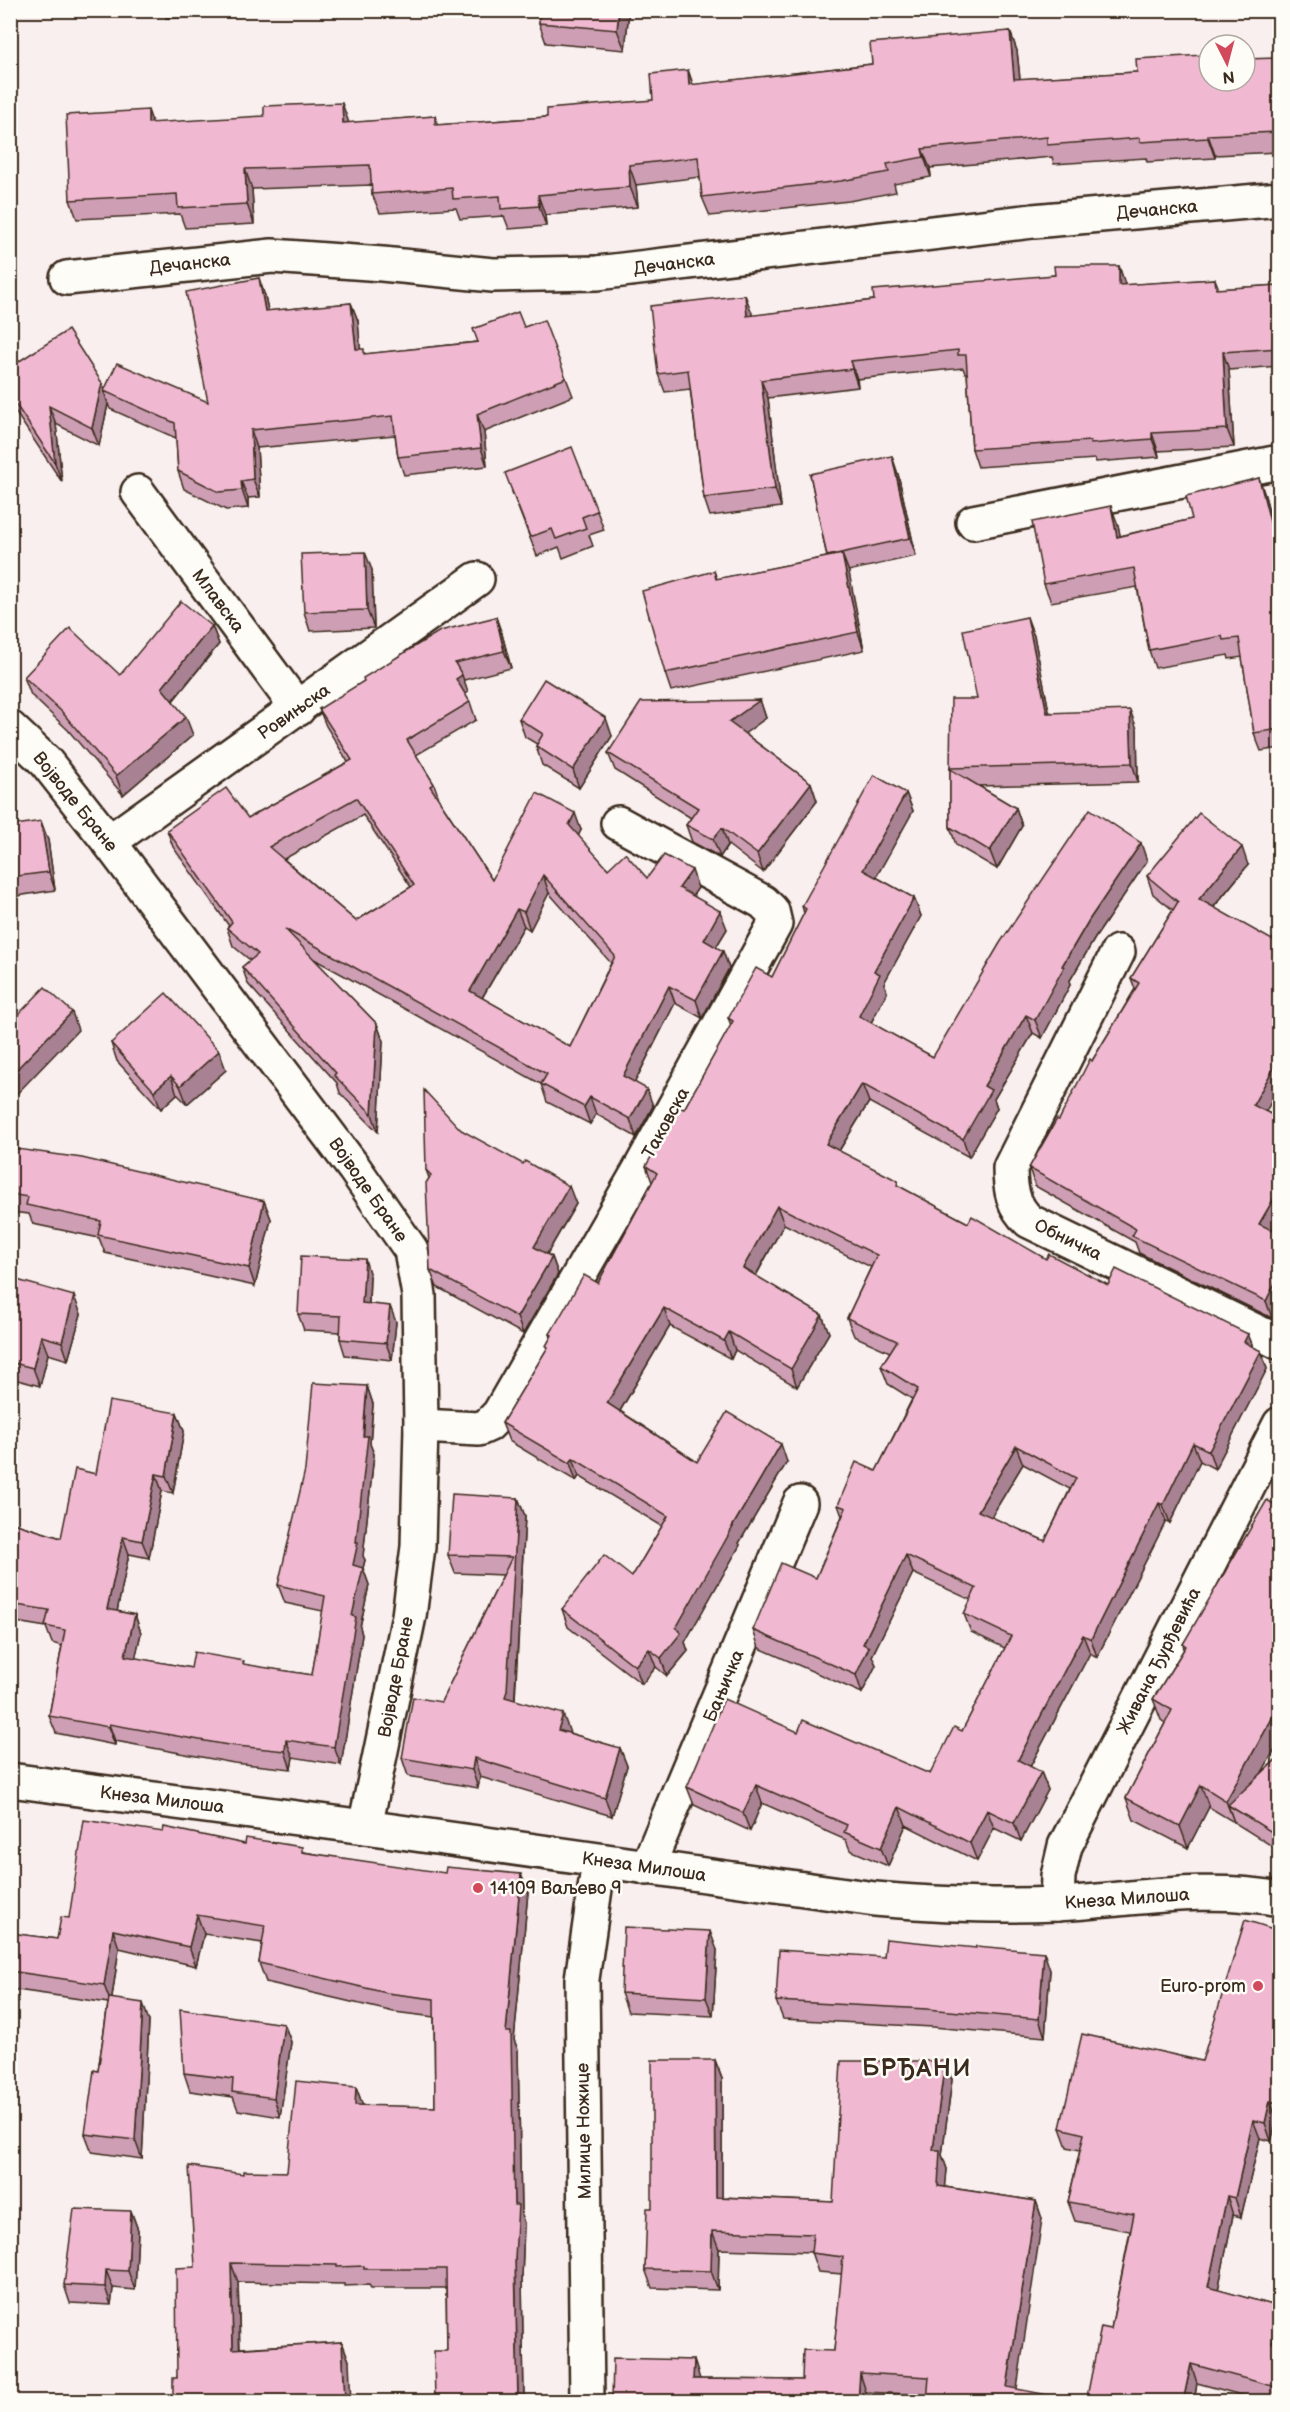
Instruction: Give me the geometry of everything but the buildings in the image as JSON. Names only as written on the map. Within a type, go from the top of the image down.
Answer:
[{"type":"street","name":"Дечанска","points":[[67,278],[272,256],[493,275],[597,273],[1033,221],[1280,199]]},
{"type":"street","points":[[973,522],[1280,462]]},
{"type":"street","name":"Млавска","points":[[138,492],[298,709]]},
{"type":"street","name":"Ровињска","points":[[108,842],[298,709],[477,579]]},
{"type":"street","name":"Војводе Бране","points":[[10,728],[46,762],[108,842],[354,1168],[411,1251],[419,1295],[421,1426],[418,1547],[409,1616],[365,1827]]},
{"type":"street","name":"Таковска","points":[[421,1426],[479,1429],[488,1425],[499,1414],[639,1171],[775,924],[771,911],[763,902],[618,823]]},
{"type":"street","name":"Обничка","points":[[1118,952],[1010,1168],[1013,1200],[1019,1212],[1029,1221],[1280,1343]]},
{"type":"street","name":"Живана Ђурђевића","points":[[1057,1904],[1058,1876],[1065,1846],[1280,1424]]},
{"type":"street","name":"Бањичка","points":[[647,1868],[800,1503]]},
{"type":"street","name":"Кнеза Милоша","points":[[10,1780],[887,1900],[958,1906],[1057,1904],[1212,1893],[1251,1893],[1280,1899]]},
{"type":"street","name":"Милице Ножице","points":[[587,2402],[582,1978],[599,1861]]},
{"type":"place","name":"14109 Ваљево 9","points":[[478,1888]]},
{"type":"place","name":"Euro-prom","points":[[1258,1986]]},
{"type":"district","name":"БРЂАНИ","points":[[917,2068]]}]
